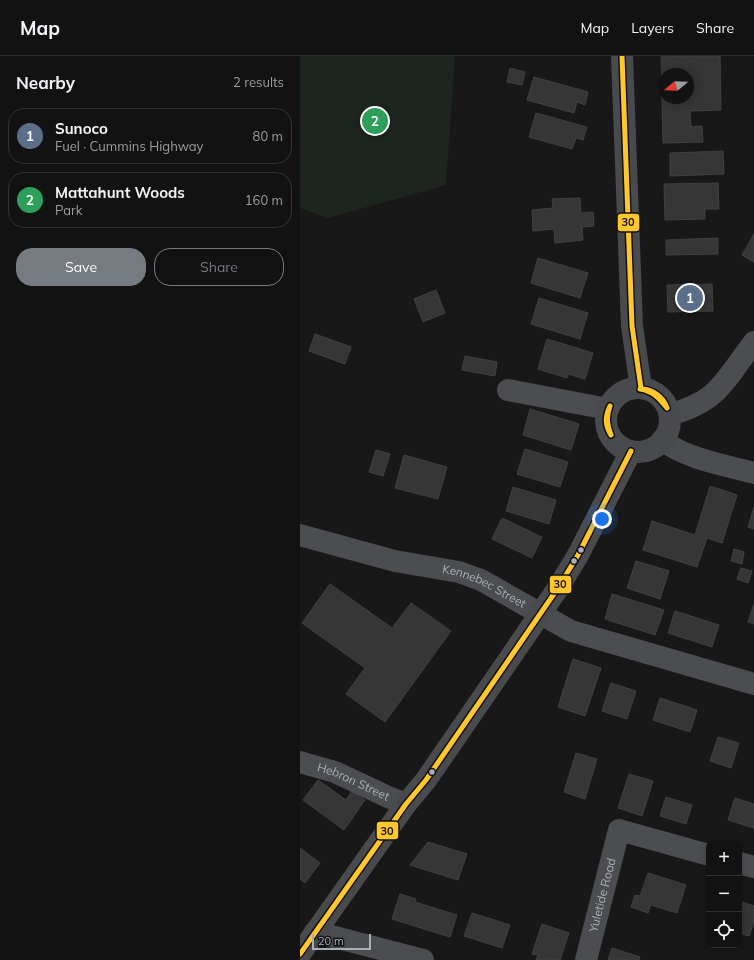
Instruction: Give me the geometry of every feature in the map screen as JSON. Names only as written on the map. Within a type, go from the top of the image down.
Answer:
[{"type":"main road","points":[[622,56],[632,326],[641,388]]},
{"type":"main road","points":[[641,388],[660,396],[670,415],[670,425],[666,435],[652,449],[631,451],[621,447],[614,440],[608,430],[606,420],[608,409],[613,400],[621,393],[631,389],[641,388]]},
{"type":"main road","points":[[300,954],[406,804],[426,780],[540,614],[578,555],[631,451]]},
{"type":"street","points":[[670,415],[690,408],[711,396],[719,388],[754,342]]},
{"type":"street","points":[[508,390],[608,409]]},
{"type":"street","points":[[662,440],[688,454],[754,473]]},
{"type":"street","name":"Kennebec Street","points":[[300,535],[396,561],[459,572],[481,580],[540,614],[581,635],[754,684]]},
{"type":"street","name":"Hebron Street","points":[[300,762],[335,772],[406,804]]},
{"type":"street","name":"Yuletide Road","points":[[586,960],[619,830],[706,854]]},
{"type":"street","points":[[742,864],[754,867]]},
{"type":"street","points":[[315,932],[423,960]]},
{"type":"shaded area","points":[[300,56],[455,56],[446,185],[328,218],[300,208]]},
{"type":"building","points":[[661,56],[720,56],[721,110],[690,111],[691,127],[702,126],[703,142],[663,143],[662,104],[694,104],[694,68],[661,68]]},
{"type":"building","points":[[510,68],[525,72],[522,85],[507,82]]},
{"type":"building","points":[[534,77],[588,92],[585,105],[577,102],[574,113],[527,100]]},
{"type":"building","points":[[536,113],[587,127],[583,140],[576,138],[572,149],[529,137]]},
{"type":"building","points":[[723,151],[724,174],[670,176],[670,153]]},
{"type":"building","points":[[718,183],[719,209],[705,209],[705,219],[665,220],[664,184]]},
{"type":"building","points":[[580,198],[581,213],[593,212],[594,226],[582,227],[583,240],[555,243],[554,229],[533,231],[532,210],[553,208],[552,199]]},
{"type":"building","points":[[754,234],[754,262],[742,255]]},
{"type":"building","points":[[718,238],[718,254],[666,255],[666,240]]},
{"type":"building","points":[[538,258],[588,273],[580,298],[531,283]]},
{"type":"building","points":[[712,284],[713,311],[668,312],[667,285]]},
{"type":"building","points":[[436,290],[445,313],[423,322],[414,299]]},
{"type":"building","points":[[539,298],[588,313],[580,339],[531,324]]},
{"type":"building","points":[[315,334],[351,347],[345,364],[309,351]]},
{"type":"building","points":[[547,339],[593,353],[585,379],[568,374],[567,378],[538,369]]},
{"type":"building","points":[[465,356],[497,362],[495,376],[462,370]]},
{"type":"building","points":[[530,409],[579,424],[571,450],[523,435]]},
{"type":"building","points":[[525,449],[568,462],[560,487],[517,474]]},
{"type":"building","points":[[376,450],[390,454],[383,476],[369,472]]},
{"type":"building","points":[[404,455],[447,467],[438,499],[395,488]]},
{"type":"building","points":[[710,486],[737,495],[722,543],[707,538],[697,567],[643,550],[652,521],[695,535]]},
{"type":"building","points":[[513,487],[556,500],[549,524],[506,511]]},
{"type":"building","points":[[754,507],[754,529],[748,527]]},
{"type":"building","points":[[502,518],[542,537],[532,558],[492,539]]},
{"type":"building","points":[[734,549],[744,552],[742,564],[731,561]]},
{"type":"building","points":[[636,561],[669,571],[660,599],[627,588]]},
{"type":"building","points":[[741,568],[752,571],[748,583],[737,579]]},
{"type":"building","points":[[330,584],[392,628],[411,603],[451,631],[385,722],[346,694],[365,668],[302,623]]},
{"type":"building","points":[[612,594],[664,610],[655,635],[605,619]]},
{"type":"building","points":[[754,604],[754,624],[748,622]]},
{"type":"building","points":[[675,611],[719,625],[712,647],[668,633]]},
{"type":"building","points":[[573,659],[601,668],[585,716],[558,707]]},
{"type":"building","points":[[611,683],[636,691],[627,719],[602,711]]},
{"type":"building","points":[[660,698],[697,710],[690,732],[653,720]]},
{"type":"building","points":[[718,737],[739,743],[731,768],[710,761]]},
{"type":"building","points":[[576,753],[597,759],[585,799],[564,792]]},
{"type":"building","points":[[629,774],[653,781],[642,816],[618,808]]},
{"type":"building","points":[[318,780],[346,800],[352,791],[365,800],[344,830],[303,800]]},
{"type":"building","points":[[666,797],[692,805],[686,824],[660,816]]},
{"type":"building","points":[[735,798],[754,804],[754,828],[728,820]]},
{"type":"building","points":[[428,842],[467,854],[458,880],[410,865]]},
{"type":"building","points":[[300,848],[320,863],[305,883],[300,879]]},
{"type":"building","points":[[648,873],[686,885],[677,913],[651,905],[648,913],[631,907],[635,895],[640,896]]},
{"type":"building","points":[[400,894],[416,899],[415,902],[457,915],[450,937],[392,919]]},
{"type":"building","points":[[742,902],[754,906],[754,921],[749,936],[742,934]]},
{"type":"building","points":[[472,913],[510,925],[502,948],[464,936]]},
{"type":"building","points":[[542,924],[569,933],[560,960],[536,960],[538,955],[532,954]]},
{"type":"building","points":[[612,948],[640,957],[639,960],[608,960]]},
{"type":"transit line","name":"30","points":[[622,56],[632,326],[641,388]]},
{"type":"transit line","name":"30","points":[[640,389],[649,390],[656,394],[663,400],[667,408]]},
{"type":"transit line","name":"30","points":[[640,389],[649,391],[667,408]]},
{"type":"transit line","name":"30","points":[[610,406],[608,421],[611,435]]},
{"type":"transit line","name":"30","points":[[610,406],[606,421],[611,435]]},
{"type":"transit line","name":"30","points":[[300,954],[406,804],[426,780],[558,588],[578,555],[631,451]]},
{"type":"place","name":"Mattahunt Woods","points":[[375,121]]},
{"type":"place","name":"Sunoco","points":[[690,298]]}]
